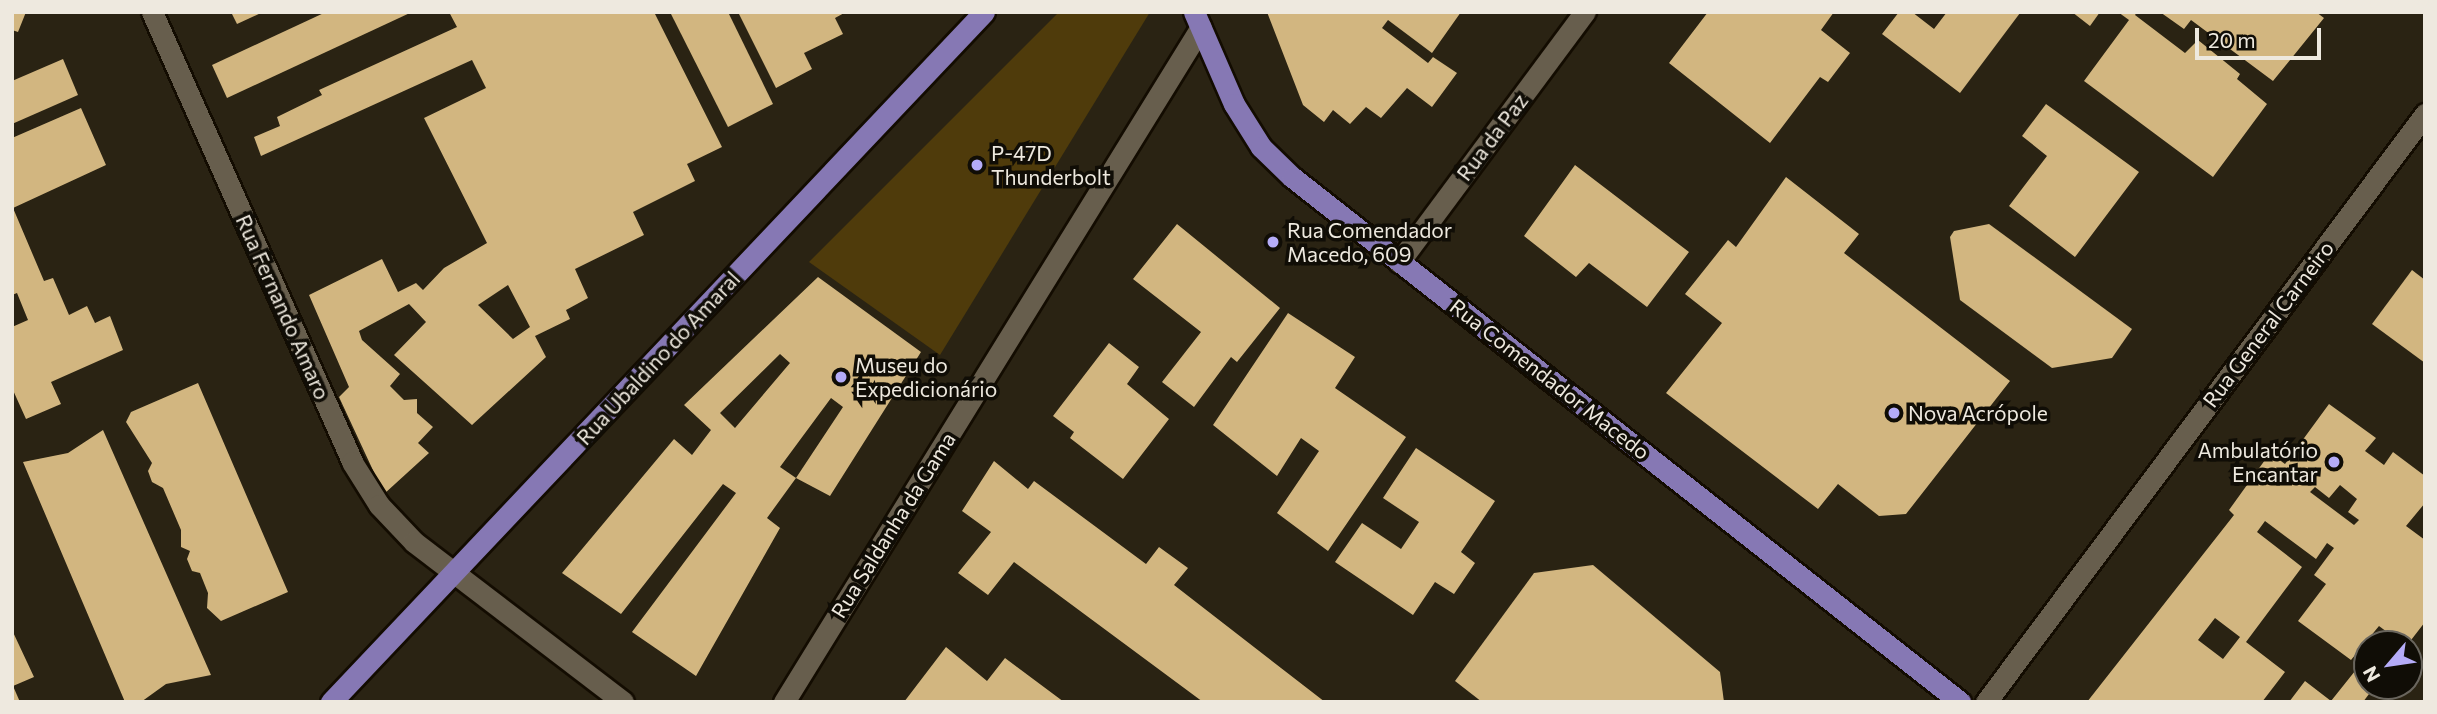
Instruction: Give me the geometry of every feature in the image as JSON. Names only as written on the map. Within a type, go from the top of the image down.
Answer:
[{"type":"main road","name":"Rua Ubaldino do Amaral","points":[[331,702],[984,12]]},
{"type":"main road","name":"Rua Comendador Macedo","points":[[1198,20],[1234,104],[1261,147],[1292,177],[1960,702]]},
{"type":"street","name":"Rua Fernando Amaro","points":[[152,12],[352,462],[379,505],[414,542],[623,702]]},
{"type":"street","name":"Rua da Paz","points":[[1399,261],[1585,12]]},
{"type":"street","name":"Rua Saldanha da Gama","points":[[784,702],[1198,20]]},
{"type":"street","name":"Rua General Carneiro","points":[[1986,702],[2425,114]]},
{"type":"shaded area","points":[[1059,12],[1150,12],[940,355],[809,262]]},
{"type":"building","points":[[12,12],[26,12],[18,32],[12,30]]},
{"type":"building","points":[[231,12],[263,12],[237,24]]},
{"type":"building","points":[[326,12],[412,12],[227,98],[212,65]]},
{"type":"building","points":[[449,12],[654,12],[722,147],[687,164],[695,181],[633,212],[644,235],[575,269],[588,298],[566,310],[570,319],[535,336],[546,357],[472,425],[394,355],[426,322],[409,304],[359,331],[362,340],[400,374],[390,386],[404,400],[417,399],[417,413],[433,427],[418,443],[429,453],[384,494],[339,397],[349,387],[309,295],[382,259],[398,292],[416,283],[423,290],[444,268],[487,243],[424,118],[486,88],[472,60],[261,156],[254,137],[280,126],[277,117],[322,95],[319,90],[457,27]],"holes":[[[508,285],[530,327],[513,339],[478,305]]]},
{"type":"building","points":[[670,12],[728,12],[773,104],[728,127]]},
{"type":"building","points":[[738,12],[846,12],[835,18],[843,34],[804,53],[812,69],[776,88]]},
{"type":"building","points":[[1267,12],[1461,12],[1432,53],[1388,20],[1382,28],[1428,63],[1433,57],[1457,73],[1432,107],[1407,88],[1381,118],[1366,107],[1350,124],[1333,110],[1324,122],[1303,105]]},
{"type":"building","points":[[1708,12],[1834,12],[1821,30],[1850,53],[1828,82],[1820,77],[1770,143],[1669,63]]},
{"type":"building","points":[[1899,12],[1912,12],[1934,29],[1947,12],[2020,13],[1960,93],[1882,34]]},
{"type":"building","points":[[2072,12],[2100,12],[2090,26]]},
{"type":"building","points":[[2118,12],[2137,12],[2135,15],[2185,53],[2198,40],[2240,74],[2237,79],[2267,104],[2213,177],[2084,81],[2129,20]]},
{"type":"building","points":[[2160,12],[2316,12],[2324,18],[2273,81],[2191,20],[2184,29]]},
{"type":"building","points":[[63,59],[78,95],[12,124],[12,81]]},
{"type":"building","points":[[2046,104],[2139,172],[2075,257],[2009,206],[2047,156],[2022,136]]},
{"type":"building","points":[[81,108],[106,165],[13,208],[44,281],[53,278],[69,315],[87,306],[95,323],[110,316],[123,350],[51,382],[61,404],[26,419],[12,388],[12,327],[28,320],[17,293],[12,295],[12,138]]},
{"type":"building","points":[[1575,165],[1689,252],[1647,307],[1589,263],[1576,277],[1524,236]]},
{"type":"building","name":"Nova Acrópole","points":[[1786,177],[1859,234],[1844,253],[2010,381],[1906,514],[1879,516],[1838,484],[1818,509],[1666,393],[1722,323],[1685,294],[1728,240],[1736,247]]},
{"type":"building","points":[[1177,224],[1280,308],[1237,362],[1231,357],[1194,407],[1162,382],[1201,332],[1133,279]]},
{"type":"building","points":[[1989,224],[2132,329],[2112,358],[2052,368],[1960,300],[1950,237],[1954,231]]},
{"type":"building","points":[[2412,270],[2425,280],[2425,363],[2372,324]]},
{"type":"building","points":[[818,277],[921,352],[830,496],[796,478],[767,518],[780,528],[696,676],[632,632],[736,493],[723,484],[621,614],[562,573],[674,439],[692,455],[711,430],[684,405]],"holes":[[[780,354],[790,363],[735,428],[720,413]],[[831,398],[843,407],[796,478],[780,467]]]},
{"type":"building","points":[[1288,313],[1355,357],[1335,388],[1406,437],[1328,551],[1277,513],[1319,451],[1301,438],[1277,476],[1213,425]]},
{"type":"building","points":[[1109,343],[1139,367],[1127,384],[1169,419],[1123,479],[1070,438],[1074,432],[1053,416]]},
{"type":"building","points":[[198,383],[288,592],[221,621],[207,608],[208,593],[200,573],[192,571],[187,559],[190,551],[181,547],[181,530],[163,488],[152,482],[148,471],[152,463],[126,422],[131,412]]},
{"type":"building","points":[[2329,404],[2376,438],[2365,451],[2384,465],[2393,452],[2425,476],[2425,503],[2406,526],[2425,540],[2425,622],[2419,630],[2384,630],[2379,626],[2376,630],[2353,630],[2351,660],[2298,621],[2326,584],[2314,575],[2334,548],[2327,543],[2316,559],[2265,521],[2257,532],[2302,567],[2246,642],[2285,672],[2262,702],[2087,702],[2234,515],[2229,510],[2270,453],[2285,464]],"holes":[[[2340,485],[2357,499],[2348,512],[2359,520],[2354,525],[2310,492],[2315,487],[2329,498]],[[2215,618],[2240,637],[2223,659],[2198,640]]]},
{"type":"building","points":[[103,430],[211,675],[166,684],[141,702],[125,702],[23,462],[68,453]]},
{"type":"building","points":[[1416,448],[1495,501],[1461,552],[1475,563],[1454,594],[1435,582],[1413,615],[1335,562],[1362,523],[1401,549],[1419,522],[1383,498]]},
{"type":"building","points":[[994,461],[1028,489],[1034,481],[1146,564],[1159,547],[1188,568],[1174,585],[1325,702],[1203,702],[1014,562],[988,595],[958,573],[991,532],[962,511]]},
{"type":"building","points":[[1593,565],[1720,672],[1724,702],[1482,702],[1455,681],[1534,573]]},
{"type":"building","points":[[12,630],[34,677],[13,686],[20,702],[12,702]]},
{"type":"building","points":[[946,647],[987,681],[1005,658],[1064,702],[904,702]]},
{"type":"building","points":[[2353,674],[2353,700],[2364,700],[2363,702],[2289,702],[2305,681],[2331,701]]},
{"type":"place","name":"P-47D Thunderbolt","points":[[977,165]]},
{"type":"place","name":"Rua Comendador Macedo, 609","points":[[1273,242]]},
{"type":"place","name":"Museu do Expedicionário","points":[[841,377]]},
{"type":"place","name":"Nova Acrópole","points":[[1894,413]]},
{"type":"place","name":"Ambulatório Encantar","points":[[2334,462]]}]
